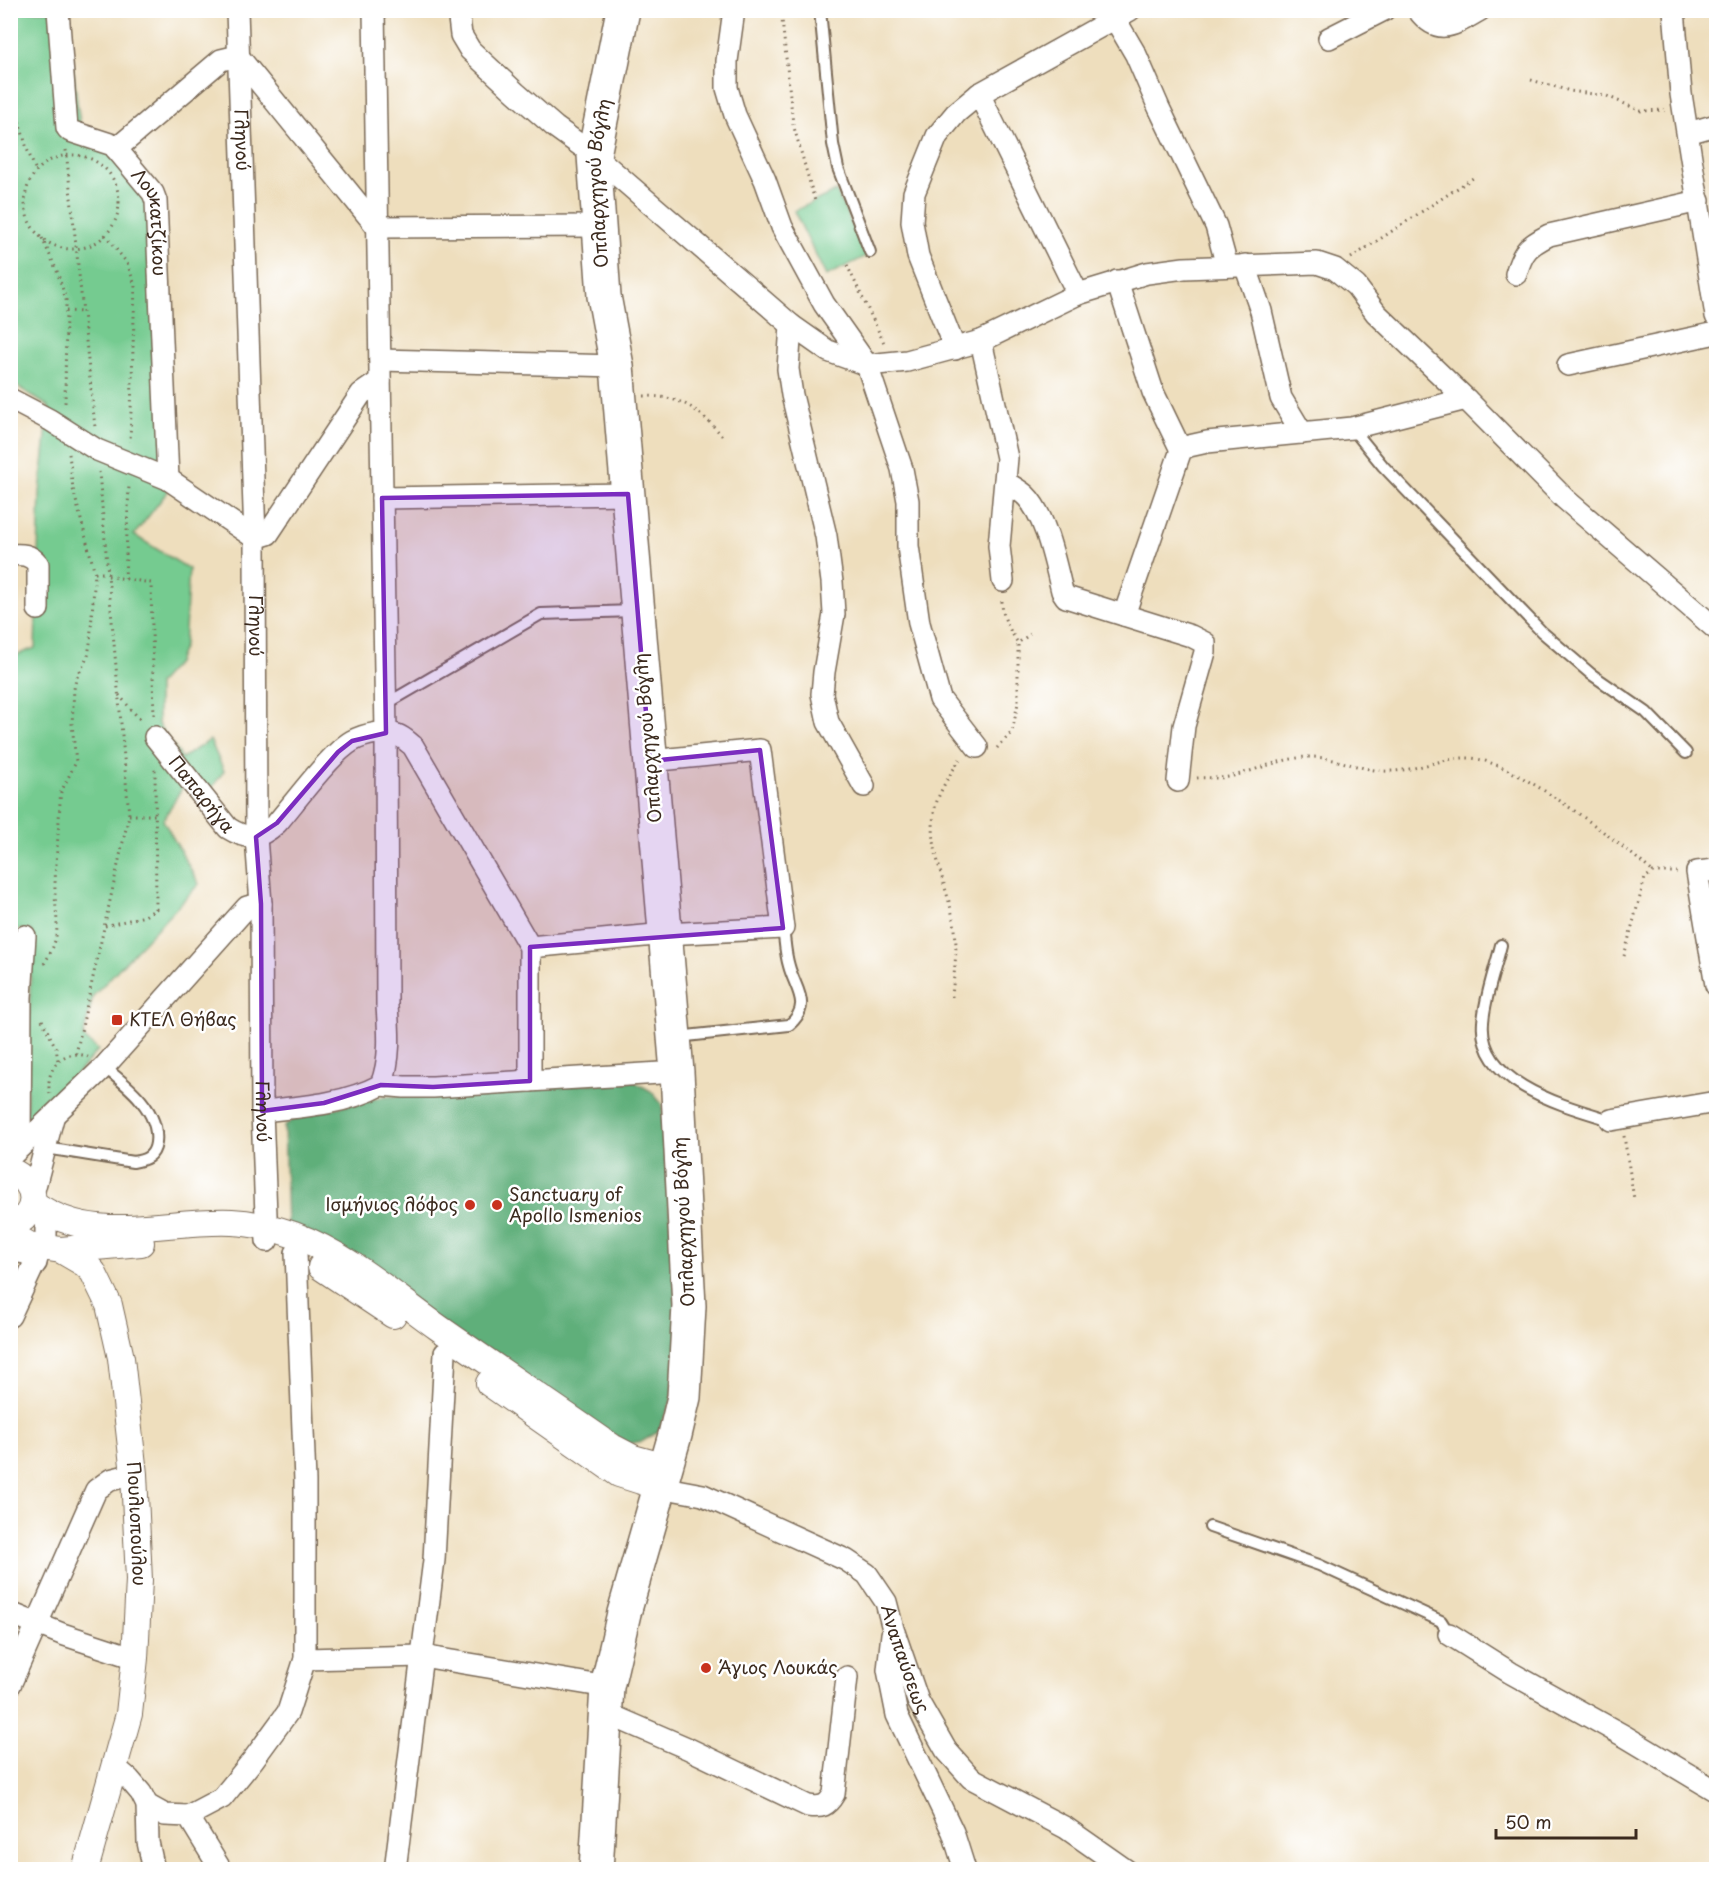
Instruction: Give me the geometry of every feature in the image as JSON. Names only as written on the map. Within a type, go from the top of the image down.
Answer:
[{"type":"main road","name":"Οπλαρχηγού Βόγλη","points":[[596,1869],[606,1700],[624,1613],[684,1396],[689,1306],[677,1072],[618,381],[604,296],[594,155],[623,10]]},
{"type":"street","name":"Λουκατζίκου","points":[[58,10],[67,128],[76,134],[108,142],[117,149],[153,193],[156,201],[168,479]]},
{"type":"street","name":"Γληνού","points":[[237,10],[255,538],[256,837],[261,904],[262,1111],[267,1233]]},
{"type":"street","points":[[374,10],[386,704],[389,1043],[387,1069],[381,1085]]},
{"type":"street","points":[[458,10],[461,35],[470,50],[555,127],[594,155],[791,325],[828,351],[867,364],[907,361],[981,341],[1078,294],[1117,280],[1147,273],[1175,269],[1317,263],[1335,269],[1356,286],[1376,313],[1466,399],[1565,499],[1716,628]]},
{"type":"street","points":[[734,10],[727,61],[727,87],[735,115],[765,180],[782,227],[824,304],[867,364],[902,470],[908,501],[908,546],[920,623],[940,699],[975,743]]},
{"type":"street","points":[[1329,38],[1384,10]]},
{"type":"street","points":[[1418,10],[1426,21],[1438,27],[1452,26],[1480,10]]},
{"type":"street","points":[[1674,10],[1683,108],[1716,316]]},
{"type":"street","points":[[955,349],[918,256],[912,222],[914,193],[937,136],[956,113],[979,94],[1123,15],[1136,56],[1159,108],[1236,266],[1261,311],[1281,398],[1302,433]]},
{"type":"street","points":[[117,149],[221,60],[238,56],[377,227]]},
{"type":"street","points":[[979,94],[1078,294]]},
{"type":"street","points":[[1688,133],[1716,124]]},
{"type":"street","points":[[1516,274],[1522,256],[1530,245],[1549,235],[1699,201]]},
{"type":"street","points":[[377,227],[598,226]]},
{"type":"street","points":[[1117,280],[1153,392],[1181,450]]},
{"type":"street","points":[[791,325],[788,369],[792,395],[826,536],[832,582],[834,614],[822,694],[828,722],[864,786]]},
{"type":"street","points":[[1568,364],[1716,333]]},
{"type":"street","points":[[981,341],[1007,458],[999,546],[1003,581]]},
{"type":"street","points":[[380,360],[618,381]]},
{"type":"street","points":[[10,399],[67,430],[97,450],[168,479],[255,538],[268,534],[361,393],[380,381]]},
{"type":"street","points":[[1124,615],[1181,450],[1207,442],[1352,428],[1466,399]]},
{"type":"street","points":[[1005,482],[1026,496],[1036,512],[1044,528],[1062,591],[1066,597],[1191,636],[1205,643],[1205,652],[1184,726],[1178,781]]},
{"type":"street","points":[[382,498],[628,494]]},
{"type":"street","points":[[10,555],[25,554],[38,564],[38,609]]},
{"type":"street","points":[[256,837],[267,832],[277,823],[338,752],[352,741],[386,733],[399,736],[412,746],[530,947],[530,1081]]},
{"type":"street","name":"Παπαρήγα","points":[[155,737],[228,828],[241,836],[256,837]]},
{"type":"street","points":[[530,947],[665,934],[783,928],[760,750],[650,760]]},
{"type":"street","points":[[1707,871],[1716,985]]},
{"type":"street","points":[[15,1152],[104,1068],[248,907],[261,904]]},
{"type":"street","points":[[15,1152],[24,936]]},
{"type":"street","points":[[262,1111],[324,1103],[368,1092],[381,1085],[433,1087],[677,1072]]},
{"type":"street","points":[[1616,1119],[1716,1102]]},
{"type":"street","points":[[10,1226],[22,1221],[37,1203],[46,1148],[58,1113]]},
{"type":"street","points":[[10,1171],[19,1174],[28,1183],[47,1228],[46,1254],[10,1316]]},
{"type":"street","points":[[37,1203],[73,1224],[91,1227],[231,1222],[267,1233],[315,1243],[366,1274],[438,1341],[434,1560],[395,1869]]},
{"type":"street","points":[[10,1251],[46,1254],[267,1233],[438,1341],[619,1474],[663,1477]]},
{"type":"street","name":"Πουλιοπούλου","points":[[10,1234],[46,1254],[85,1264],[93,1272],[109,1305],[121,1358],[134,1474],[139,1581],[135,1658],[129,1714],[85,1869]]},
{"type":"street","points":[[115,1767],[135,1786],[147,1805],[165,1815],[188,1816],[222,1798],[288,1712],[305,1659],[305,1481],[296,1253]]},
{"type":"street","points":[[10,1685],[96,1490],[110,1480],[134,1474]]},
{"type":"street","name":"Αναπαύσεως","points":[[663,1477],[846,1560],[867,1574],[886,1602],[918,1701],[946,1750],[971,1778],[1066,1828],[1126,1869]]},
{"type":"street","points":[[10,1613],[38,1625],[135,1658]]},
{"type":"street","points":[[893,1629],[888,1670],[897,1715],[953,1832],[965,1869]]},
{"type":"street","points":[[1449,1634],[1511,1673],[1626,1737],[1716,1791]]},
{"type":"street","points":[[305,1659],[422,1656],[606,1700],[687,1748],[808,1806],[820,1808],[828,1805],[834,1794],[847,1677]]},
{"type":"street","points":[[147,1805],[148,1842],[154,1869]]},
{"type":"street","points":[[188,1816],[221,1869]]},
{"type":"lane","points":[[820,10],[833,144],[838,168],[870,252]]},
{"type":"lane","points":[[1352,428],[1383,466],[1542,632],[1592,674],[1646,712],[1686,753]]},
{"type":"lane","points":[[386,704],[541,614],[637,611]]},
{"type":"lane","points":[[674,1037],[789,1025],[798,1018],[801,1007],[800,992],[786,956],[783,928]]},
{"type":"lane","points":[[1502,945],[1482,1024],[1485,1042],[1497,1068],[1529,1090],[1569,1107],[1616,1119]]},
{"type":"lane","points":[[46,1148],[133,1162],[144,1161],[152,1155],[156,1145],[156,1129],[148,1109],[133,1091],[104,1068]]},
{"type":"lane","points":[[1210,1527],[1319,1565],[1441,1621],[1449,1634]]},
{"type":"path","points":[[781,10],[793,124],[815,201]]},
{"type":"path","points":[[10,32],[17,113],[36,171]]},
{"type":"path","points":[[1531,80],[1570,91],[1607,96],[1641,111],[1683,108]]},
{"type":"path","points":[[67,155],[97,450],[129,815],[76,1054]]},
{"type":"path","points":[[42,238],[52,245],[77,248],[87,246],[105,235],[117,218],[119,208],[117,188],[107,170],[89,157],[67,155],[55,158],[36,171],[27,188],[25,206],[28,218],[49,250],[63,289],[66,311],[67,430],[73,489],[95,573],[88,656],[76,679],[74,689],[72,724],[76,762],[61,792],[60,800],[55,885],[57,937],[52,952],[43,966]]},
{"type":"path","points":[[1335,269],[1473,178]]},
{"type":"path","points":[[105,235],[127,263],[135,285],[125,579]]},
{"type":"path","points":[[847,265],[894,362]]},
{"type":"path","points":[[66,311],[83,312]]},
{"type":"path","points":[[618,381],[654,396],[680,401],[704,415],[724,438]]},
{"type":"path","points":[[95,573],[108,573]]},
{"type":"path","points":[[952,997],[957,946],[953,918],[937,860],[934,813],[942,789],[975,743],[986,750],[996,749],[1012,732],[1018,703],[1018,643],[1007,626],[1002,612],[1003,581]]},
{"type":"path","points":[[1018,643],[1030,634]]},
{"type":"path","points":[[118,693],[155,737]]},
{"type":"path","points":[[1178,781],[1226,777],[1290,759],[1310,757],[1392,771],[1471,758],[1492,763],[1537,787],[1605,833],[1653,872]]},
{"type":"path","points":[[129,815],[156,815]]},
{"type":"path","points":[[1624,956],[1645,878],[1653,872],[1707,871]]},
{"type":"path","points":[[42,1019],[56,1048],[58,1061]]},
{"type":"path","points":[[58,1113],[48,1085],[52,1068],[58,1061],[76,1054],[92,1059],[104,1068]]},
{"type":"path","points":[[1616,1119],[1634,1199]]},
{"type":"highlighted area","points":[[628,494],[650,761],[760,750],[783,928],[530,947],[530,1081],[433,1087],[381,1085],[324,1103],[262,1111],[261,904],[256,837],[277,823],[338,752],[352,741],[386,733],[382,498]]},
{"type":"green space","points":[[11,11],[66,11],[81,133],[107,149],[150,199],[168,491],[134,535],[189,569],[184,645],[177,663],[158,684],[158,724],[182,758],[210,740],[224,771],[204,799],[189,776],[163,820],[199,884],[93,996],[83,1037],[98,1050],[49,1105],[26,1122],[32,931],[11,929],[11,657],[35,648],[40,493],[49,407],[11,382]]},
{"type":"green space","points":[[836,191],[867,256],[826,276],[794,211]]},
{"type":"green space","points":[[633,1081],[651,1091],[662,1104],[678,1333],[671,1402],[658,1432],[643,1441],[628,1444],[287,1227],[284,1126],[297,1117],[382,1097]]},
{"type":"place","name":"ΚΤΕΛ Θήβας","points":[[117,1020]]},
{"type":"place","name":"Ισμήνιος λόφος","points":[[470,1205]]},
{"type":"place","name":"Sanctuary of Apollo Ismenios","points":[[497,1205]]},
{"type":"place","name":"Άγιος Λουκάς","points":[[706,1668]]}]
